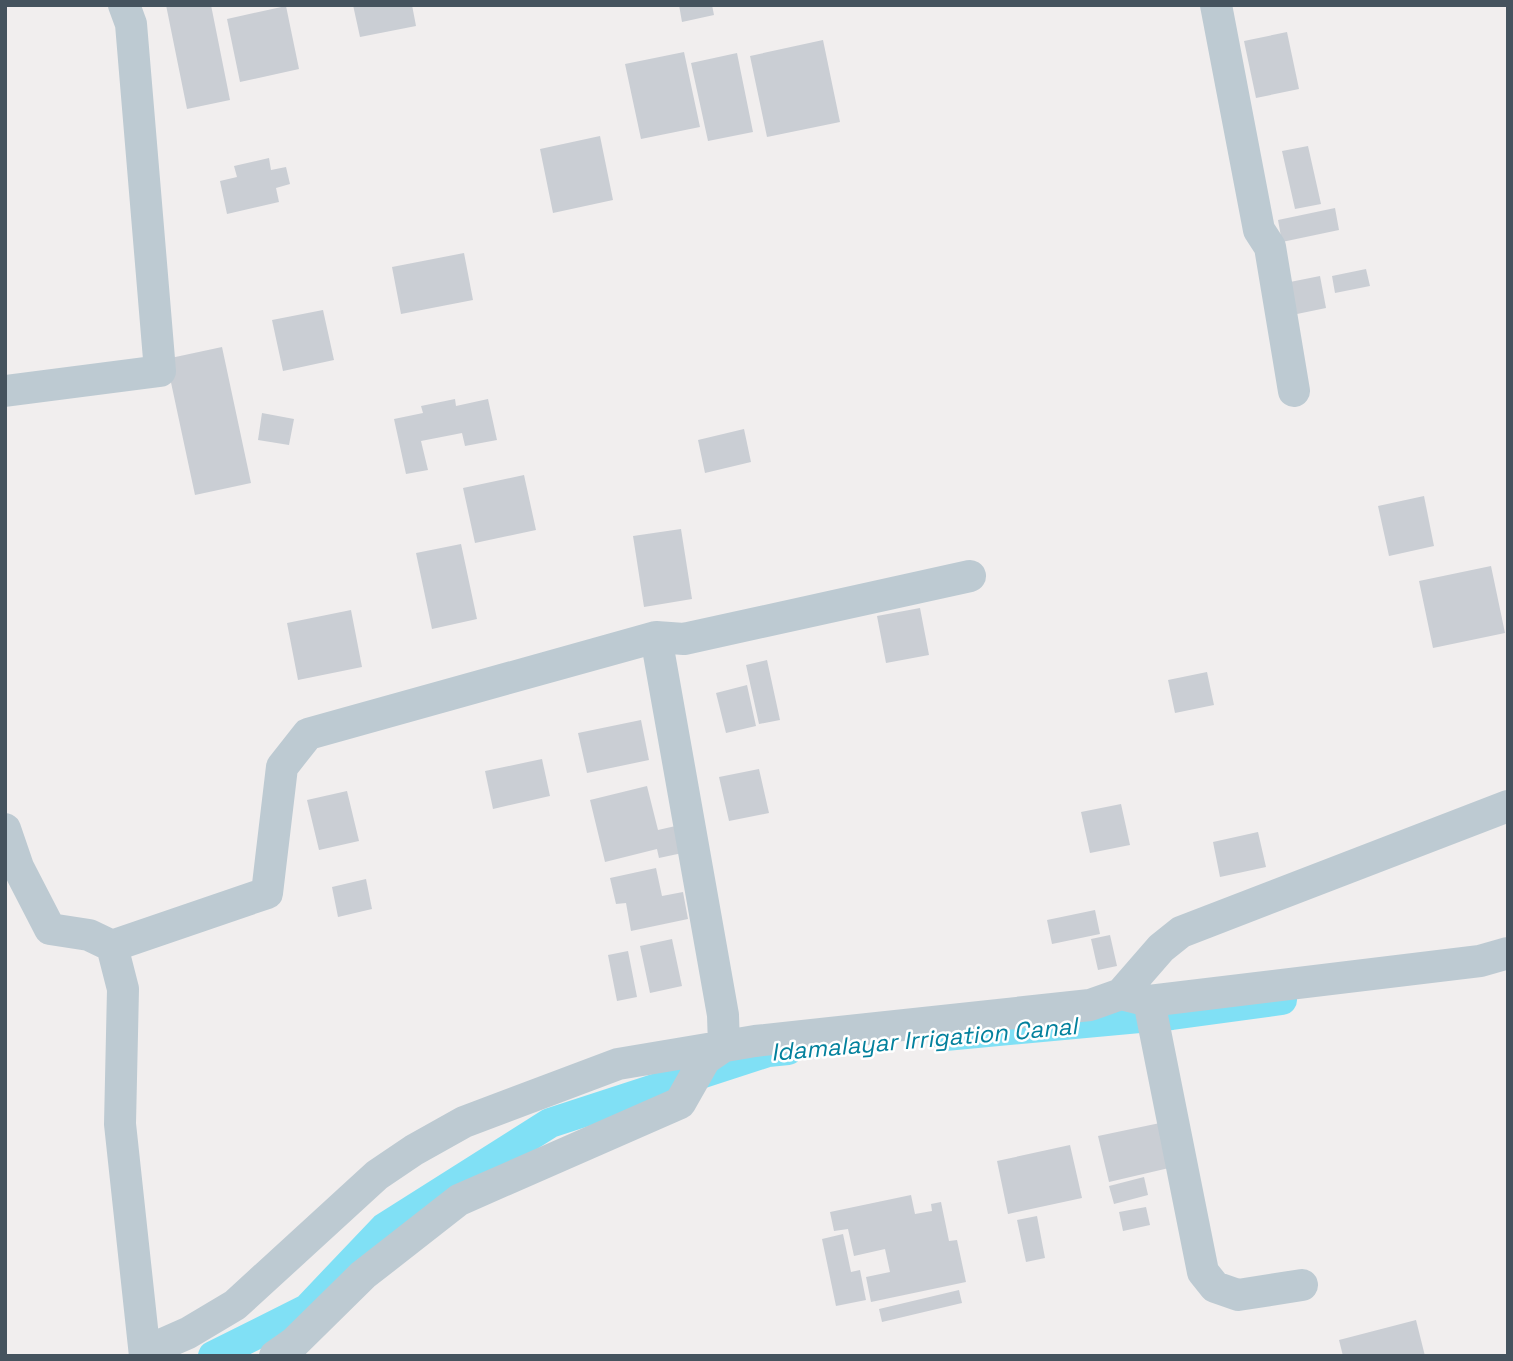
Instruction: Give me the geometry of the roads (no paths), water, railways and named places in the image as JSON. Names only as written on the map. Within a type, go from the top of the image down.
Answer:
[{"type":"street","points":[[5,391],[160,371],[131,24],[124,5]]},
{"type":"street","points":[[1216,5],[1259,230],[1270,247],[1294,391]]},
{"type":"street","points":[[5,829],[18,867],[50,929],[89,935],[112,946],[267,893],[282,767],[308,734],[656,637],[684,639],[970,576]]},
{"type":"street","points":[[275,1356],[295,1342],[363,1275],[459,1200],[680,1103],[715,1052],[723,1015],[656,637]]},
{"type":"street","points":[[1302,1284],[1238,1295],[1215,1287],[1203,1272],[1135,998],[1161,948],[1181,932],[1508,806]]},
{"type":"street","points":[[112,946],[123,989],[120,1124],[145,1354],[235,1306],[377,1175],[414,1150],[464,1122],[618,1064],[715,1052],[755,1041],[1480,961],[1508,953]]},
{"type":"waterway","name":"Idamalayar Irrigation Canal","points":[[945,1036],[1172,1015],[1282,1000]]},
{"type":"waterway","name":"Idamalayar Irrigation Canal","points":[[213,1356],[307,1309],[384,1228],[550,1123],[768,1052],[788,1050]]}]
